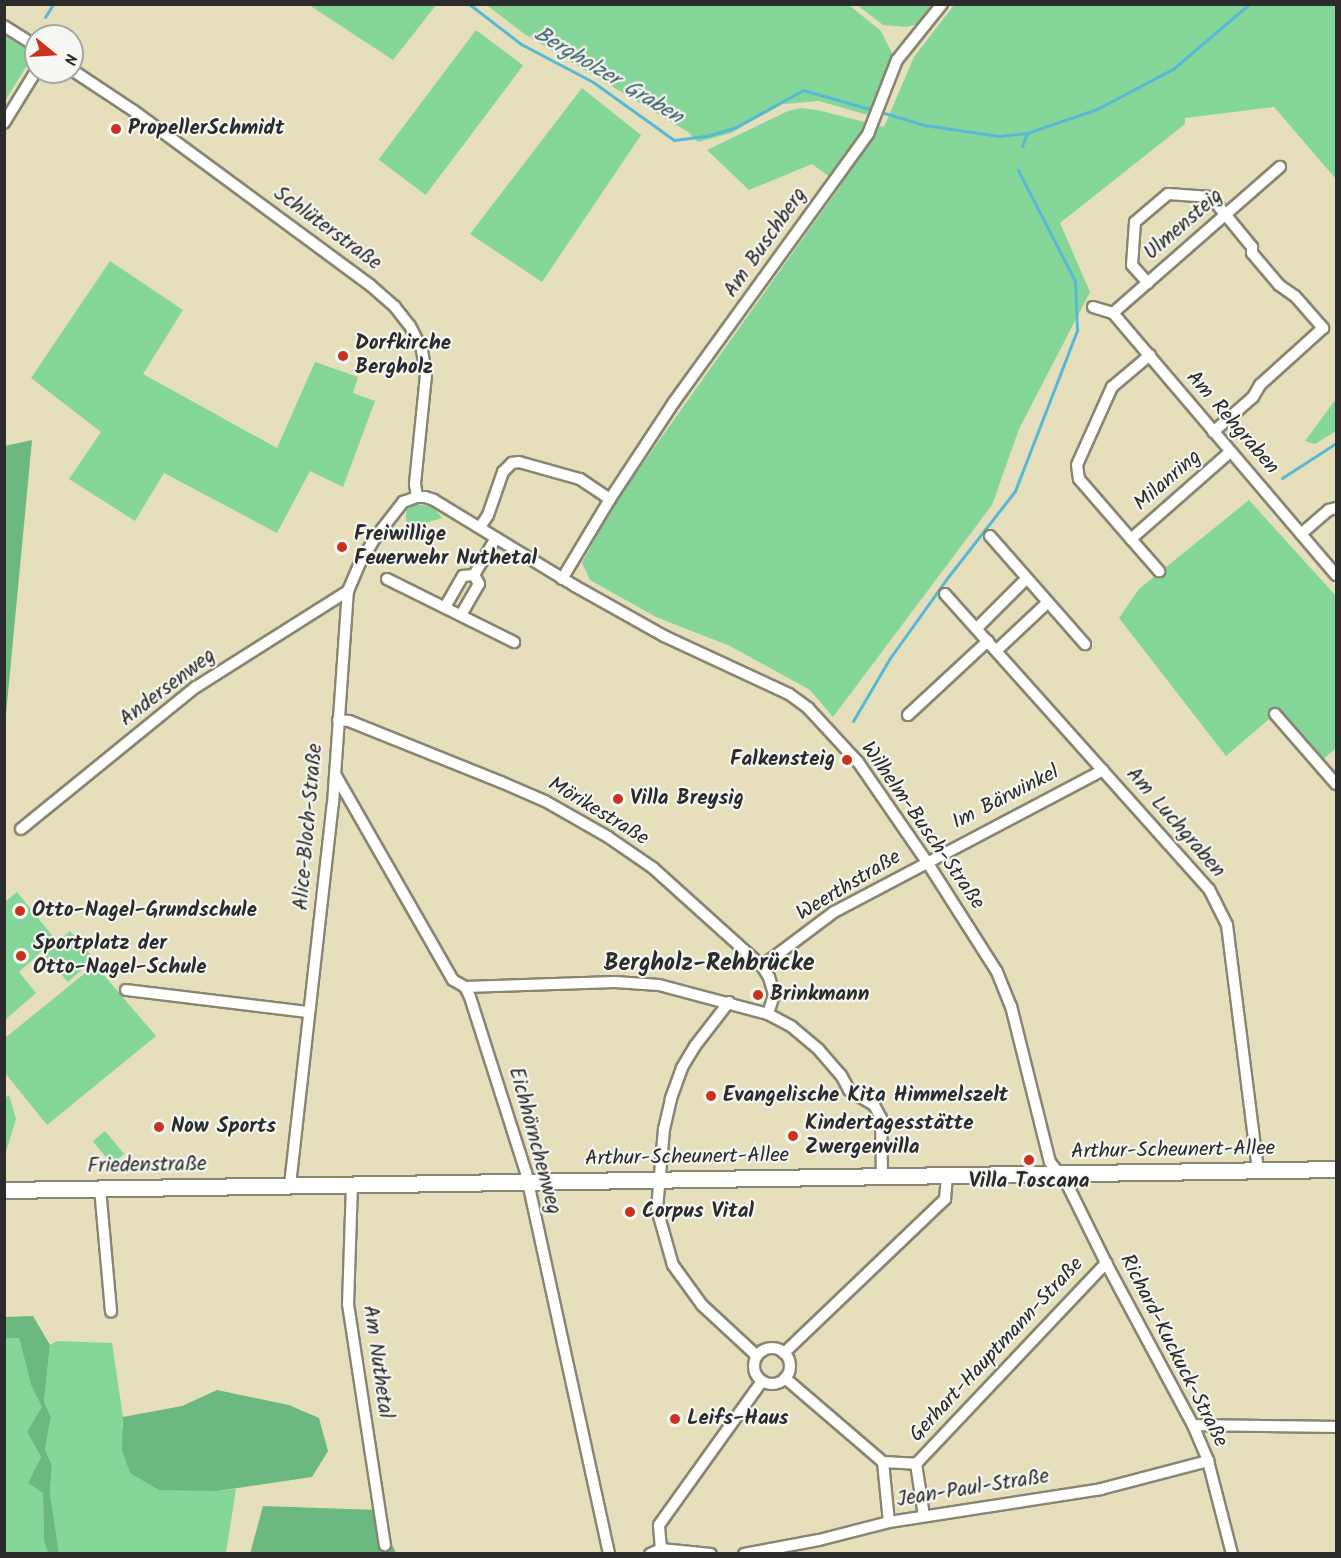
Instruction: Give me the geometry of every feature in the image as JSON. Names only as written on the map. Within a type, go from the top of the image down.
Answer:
[{"type":"main road","name":"Arthur-Scheunert-Allee","points":[[290,1185],[1336,1169]]},
{"type":"main road","name":"Friedenstraße","points":[[4,1190],[290,1185]]},
{"type":"street","name":"Am Buschberg","points":[[562,579],[610,499],[674,402],[868,134],[897,60],[942,4]]},
{"type":"street","points":[[4,26],[24,38]]},
{"type":"street","name":"Schlüterstraße","points":[[84,78],[134,111],[370,285],[395,307],[410,326],[422,350],[426,375],[415,484],[417,497]]},
{"type":"street","points":[[4,123],[28,84]]},
{"type":"street","name":"Ulmensteig","points":[[1113,313],[1280,166]]},
{"type":"street","points":[[1148,283],[1132,264],[1135,222],[1168,194],[1211,197],[1252,247],[1252,253],[1323,328],[1260,385],[1253,397],[1212,432]]},
{"type":"street","points":[[1093,307],[1113,313]]},
{"type":"street","name":"Am Rehgraben","points":[[1113,313],[1336,575]]},
{"type":"street","name":"Milanring","points":[[1150,355],[1112,387],[1077,465],[1079,479],[1159,571]]},
{"type":"street","name":"Milanring","points":[[1131,539],[1230,452]]},
{"type":"street","points":[[480,527],[488,515],[503,472],[512,463],[519,462],[580,479],[610,499]]},
{"type":"street","name":"Wilhelm-Busch-Straße","points":[[417,497],[434,500],[562,579],[664,636],[782,690],[808,708],[858,762],[927,862],[997,972],[1011,1006],[1044,1144],[1058,1174]]},
{"type":"street","name":"Alice-Bloch-Straße","points":[[290,1185],[335,774],[348,591],[360,562],[375,538],[403,502],[417,497]]},
{"type":"street","points":[[1301,534],[1336,508]]},
{"type":"street","points":[[990,536],[1085,644]]},
{"type":"street","points":[[474,575],[496,538]]},
{"type":"street","points":[[445,607],[463,576],[474,575]]},
{"type":"street","points":[[461,615],[479,584],[474,575]]},
{"type":"street","points":[[387,579],[514,642]]},
{"type":"street","points":[[977,628],[1026,579]]},
{"type":"street","name":"Andersenweg","points":[[21,829],[196,687],[338,594],[348,591]]},
{"type":"street","name":"Am Luchgraben","points":[[945,594],[1209,889],[1227,925],[1258,1170]]},
{"type":"street","points":[[997,650],[1047,603]]},
{"type":"street","points":[[908,715],[988,641]]},
{"type":"street","points":[[1275,714],[1336,784]]},
{"type":"street","name":"Mörikestraße","points":[[338,720],[349,721],[523,792],[608,837],[677,889],[762,966],[769,977],[774,994],[768,1014]]},
{"type":"street","name":"Im Bärwinkel","points":[[927,862],[1103,770]]},
{"type":"street","name":"Eichhörnchenweg","points":[[335,774],[453,980],[465,987],[511,1122],[527,1182],[609,1554]]},
{"type":"street","name":"Weerthstraße","points":[[762,966],[834,912],[927,862]]},
{"type":"street","points":[[465,987],[615,982],[667,987],[768,1014],[792,1027],[819,1050],[841,1075],[849,1089],[874,1105],[881,1118],[882,1177]]},
{"type":"street","points":[[126,990],[309,1012]]},
{"type":"street","points":[[729,1002],[695,1046],[682,1068],[671,1099],[664,1129],[657,1209],[673,1265],[702,1305],[757,1356]]},
{"type":"street","name":"Richard-Kuckuck-Straße","points":[[1058,1174],[1071,1191],[1106,1263],[1193,1425],[1208,1461],[1232,1554]]},
{"type":"street","points":[[784,1353],[945,1199],[947,1176]]},
{"type":"street","name":"Am Nuthetal","points":[[352,1184],[348,1304],[385,1545]]},
{"type":"street","points":[[100,1188],[111,1312]]},
{"type":"street","name":"Gerhart-Hauptmann-Straße","points":[[916,1464],[1106,1263]]},
{"type":"street","points":[[770,1349],[784,1353],[789,1365],[785,1378],[774,1384],[762,1382],[754,1370],[757,1356],[770,1349]]},
{"type":"street","points":[[785,1378],[883,1462],[888,1522]]},
{"type":"street","points":[[711,1554],[656,1551],[659,1525],[762,1382]]},
{"type":"street","points":[[1193,1425],[1336,1427]]},
{"type":"street","name":"Jean-Paul-Straße","points":[[744,1554],[819,1540],[888,1522],[1101,1489],[1208,1461]]},
{"type":"street","name":"Gerhart-Hauptmann-Straße","points":[[883,1462],[916,1464]]},
{"type":"street","name":"Gerhart-Hauptmann-Straße","points":[[916,1464],[924,1516]]},
{"type":"green space","points":[[489,4],[849,5],[881,31],[893,55],[871,116],[819,101],[783,104],[731,133],[698,142],[688,132],[523,33],[488,6]]},
{"type":"green space","points":[[309,5],[436,5],[393,60]]},
{"type":"green space","points":[[857,5],[941,5],[929,21],[906,27],[883,25]]},
{"type":"green space","points":[[954,5],[1336,5],[1336,179],[1274,107],[1185,118],[1185,124],[1060,223],[1090,292],[1019,429],[992,505],[833,717],[810,690],[730,646],[656,617],[590,580],[582,563],[614,504],[841,185],[812,164],[749,190],[707,150],[788,111],[801,108],[884,127],[914,57]]},
{"type":"green space","points":[[476,30],[523,66],[426,195],[379,159]]},
{"type":"green space","points":[[5,36],[24,48],[24,70],[5,101]]},
{"type":"green space","points":[[582,88],[641,135],[542,282],[470,234]]},
{"type":"green space","points":[[110,261],[183,310],[143,374],[277,448],[315,362],[358,377],[353,393],[375,401],[343,487],[310,471],[277,533],[164,473],[135,521],[69,479],[101,432],[31,378]]},
{"type":"green space","points":[[1336,399],[1336,431],[1315,444],[1305,441]]},
{"type":"green space","points":[[32,440],[5,725],[5,446]]},
{"type":"green space","points":[[1249,500],[1336,596],[1336,748],[1319,763],[1275,714],[1226,756],[1119,618],[1139,589]]},
{"type":"green space","points":[[416,504],[433,507],[442,518],[406,529],[406,510]]},
{"type":"green space","name":"Sportplatz der Otto-Nagel-Schule","points":[[17,892],[55,939],[19,972],[36,993],[5,1020],[5,902]]},
{"type":"green space","points":[[70,931],[94,959],[68,982],[44,954]]},
{"type":"green space","points":[[95,965],[156,1036],[47,1125],[5,1073],[5,1038]]},
{"type":"green space","points":[[9,1095],[16,1119],[5,1155],[5,1098]]},
{"type":"green space","points":[[105,1131],[124,1154],[112,1164],[93,1141]]},
{"type":"green space","points":[[33,1316],[50,1345],[44,1402],[51,1417],[45,1449],[52,1466],[50,1493],[59,1553],[48,1553],[44,1541],[43,1493],[28,1483],[41,1457],[27,1432],[42,1407],[31,1385],[19,1338],[5,1338],[5,1317]]},
{"type":"green space","points":[[5,1338],[19,1338],[31,1385],[43,1407],[27,1432],[41,1457],[29,1482],[43,1493],[44,1541],[48,1553],[5,1554]]},
{"type":"green space","points":[[57,1341],[112,1343],[123,1417],[122,1427],[217,1491],[236,1489],[226,1553],[59,1553],[50,1493],[52,1467],[45,1449],[51,1417],[44,1402],[50,1345]]},
{"type":"green space","points":[[217,1390],[289,1405],[319,1418],[328,1451],[312,1477],[217,1491],[159,1490],[130,1473],[122,1450],[123,1417],[182,1406]]},
{"type":"green space","points":[[263,1506],[377,1510],[396,1553],[250,1554]]},
{"type":"waterway","points":[[45,17],[53,4]]},
{"type":"waterway","name":"Bergholzer Graben","points":[[469,4],[521,44],[593,82],[674,140],[706,136],[734,128],[803,90],[873,110]]},
{"type":"waterway","name":"Bergholzer Graben","points":[[881,112],[924,125],[999,136],[1027,133],[1097,109],[1173,69],[1249,4]]},
{"type":"waterway","points":[[1022,146],[1027,133]]},
{"type":"waterway","points":[[853,721],[890,658],[948,577],[1015,491],[1077,330],[1075,281],[1018,170]]},
{"type":"waterway","points":[[1282,478],[1336,443]]},
{"type":"place","name":"PropellerSchmidt","points":[[116,129]]},
{"type":"place","name":"Dorfkirche Bergholz","points":[[343,356]]},
{"type":"place","name":"Freiwillige Feuerwehr Nuthetal","points":[[342,547]]},
{"type":"place","name":"Falkensteig","points":[[847,760]]},
{"type":"place","name":"Villa Breysig","points":[[618,799]]},
{"type":"place","name":"Otto-Nagel-Grundschule","points":[[20,911]]},
{"type":"place","name":"Sportplatz der Otto-Nagel-Schule","points":[[21,956]]},
{"type":"place","name":"Brinkmann","points":[[758,995]]},
{"type":"place","name":"Evangelische Kita Himmelszelt","points":[[711,1096]]},
{"type":"place","name":"Now Sports","points":[[159,1127]]},
{"type":"place","name":"Kindertagesstätte Zwergenvilla","points":[[793,1136]]},
{"type":"place","name":"Villa Toscana","points":[[1029,1160]]},
{"type":"place","name":"Corpus Vital","points":[[630,1212]]},
{"type":"place","name":"Leifs-Haus","points":[[675,1419]]},
{"type":"district","name":"Bergholz-Rehbrücke","points":[[709,964]]}]
